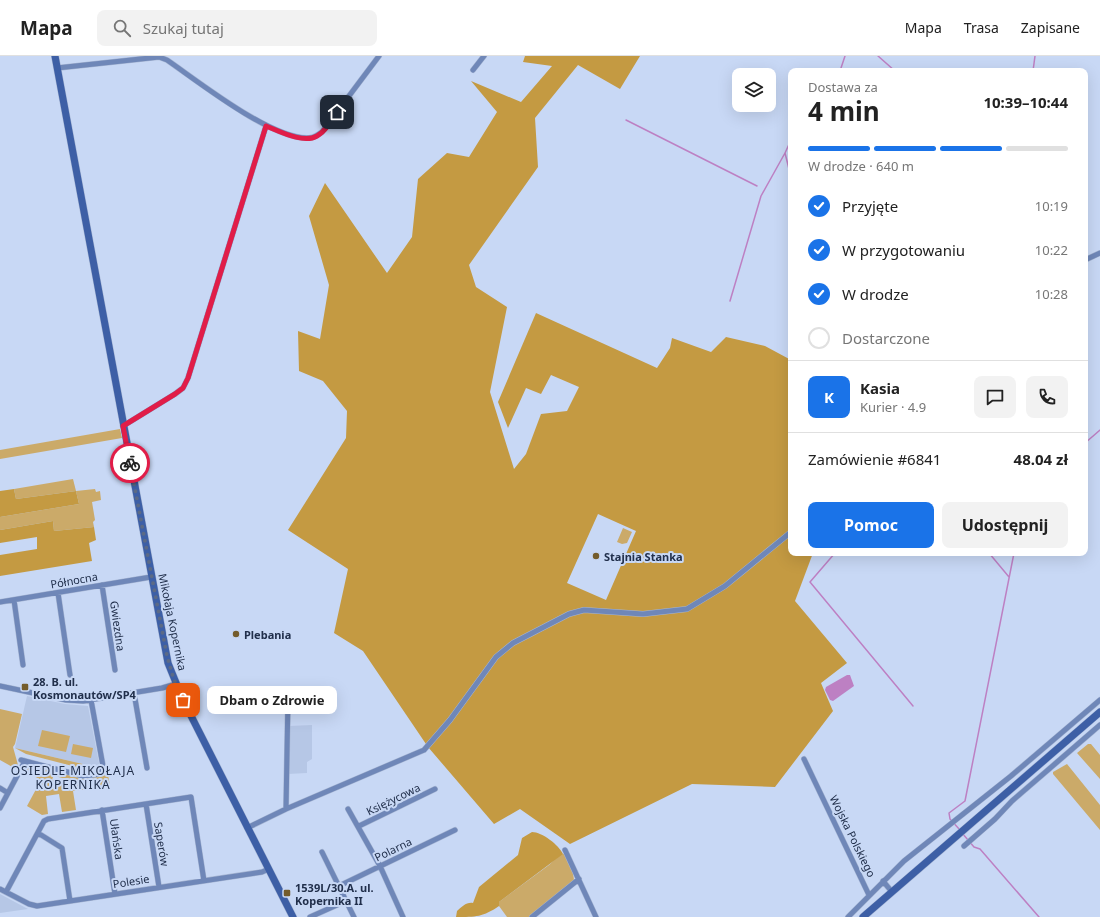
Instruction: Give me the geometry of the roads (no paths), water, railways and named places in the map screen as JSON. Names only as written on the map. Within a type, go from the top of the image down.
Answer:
[{"type":"street","name":"Mikołaja Kopernika","points":[[54,56],[167,656],[176,684],[293,917]]},
{"type":"street","points":[[57,68],[159,57],[167,60],[266,126],[301,138],[310,138],[317,136],[330,122],[379,56]]},
{"type":"street","points":[[473,70],[484,56]]},
{"type":"street","points":[[123,426],[132,422],[179,391],[188,378],[266,126]]},
{"type":"street","points":[[1088,259],[1100,253]]},
{"type":"street","points":[[248,828],[286,809],[424,750],[450,720],[496,657],[512,643],[569,614],[584,610],[643,614],[687,609],[725,586],[788,534]]},
{"type":"street","name":"Północna","points":[[0,602],[151,577]]},
{"type":"street","name":"Gwiezdna","points":[[102,585],[115,670]]},
{"type":"street","points":[[58,593],[70,675]]},
{"type":"street","points":[[14,600],[23,665]]},
{"type":"street","points":[[0,686],[66,700],[91,700],[176,684]]},
{"type":"street","points":[[134,693],[147,768]]},
{"type":"street","points":[[286,809],[288,698]]},
{"type":"street","points":[[0,808],[23,761],[83,776],[97,775],[102,772],[103,766],[91,700]]},
{"type":"street","points":[[869,895],[904,861],[948,827],[1100,700]]},
{"type":"street","points":[[863,917],[1100,712]]},
{"type":"street","points":[[964,846],[1016,798],[1100,725]]},
{"type":"street","name":"Wojska Polskiego","points":[[804,759],[869,895],[848,917]]},
{"type":"street","points":[[0,788],[8,793]]},
{"type":"street","name":"Księżycowa","points":[[358,826],[435,789]]},
{"type":"street","points":[[6,892],[44,822],[52,817],[191,797],[204,880]]},
{"type":"street","name":"Saperów","points":[[146,804],[159,887]]},
{"type":"street","points":[[348,809],[380,866],[403,917]]},
{"type":"street","name":"Ułańska","points":[[102,810],[115,894]]},
{"type":"street","name":"Polarna","points":[[339,886],[455,830]]},
{"type":"street","points":[[38,833],[62,848],[70,901]]},
{"type":"street","points":[[565,850],[596,917]]},
{"type":"street","points":[[322,852],[354,917]]},
{"type":"street","name":"Polesie","points":[[0,888],[35,906],[262,872],[269,869]]},
{"type":"street","points":[[532,917],[579,879]]},
{"type":"street","points":[[883,881],[892,892]]},
{"type":"street","points":[[310,917],[346,901]]},
{"type":"waterway","points":[[841,68],[845,56]]},
{"type":"waterway","points":[[878,56],[892,68]]},
{"type":"waterway","points":[[1033,68],[1035,56]]},
{"type":"waterway","points":[[626,120],[757,186]]},
{"type":"waterway","points":[[788,146],[785,153],[788,165]]},
{"type":"waterway","points":[[730,301],[761,196],[785,153]]},
{"type":"waterway","points":[[1088,440],[1100,430]]},
{"type":"waterway","points":[[832,556],[810,582],[913,706]]},
{"type":"waterway","points":[[992,556],[1009,577]]},
{"type":"waterway","points":[[960,830],[950,819],[949,813],[965,801],[1013,556]]},
{"type":"waterway","points":[[962,833],[974,847],[980,849],[1039,917]]},
{"type":"place","name":"Stajnia Stanka","points":[[596,556]]},
{"type":"place","name":"Plebania","points":[[236,634]]},
{"type":"place","name":"28. B. ul. Kosmonautów/SP4","points":[[25,687]]},
{"type":"place","name":"Dbam o Zdrowie","points":[[183,700]]},
{"type":"place","name":"1539L/30.A. ul. Kopernika II","points":[[287,893]]},
{"type":"district","name":"OSIEDLE MIKOŁAJA KOPERNIKA","points":[[73,777]]}]
